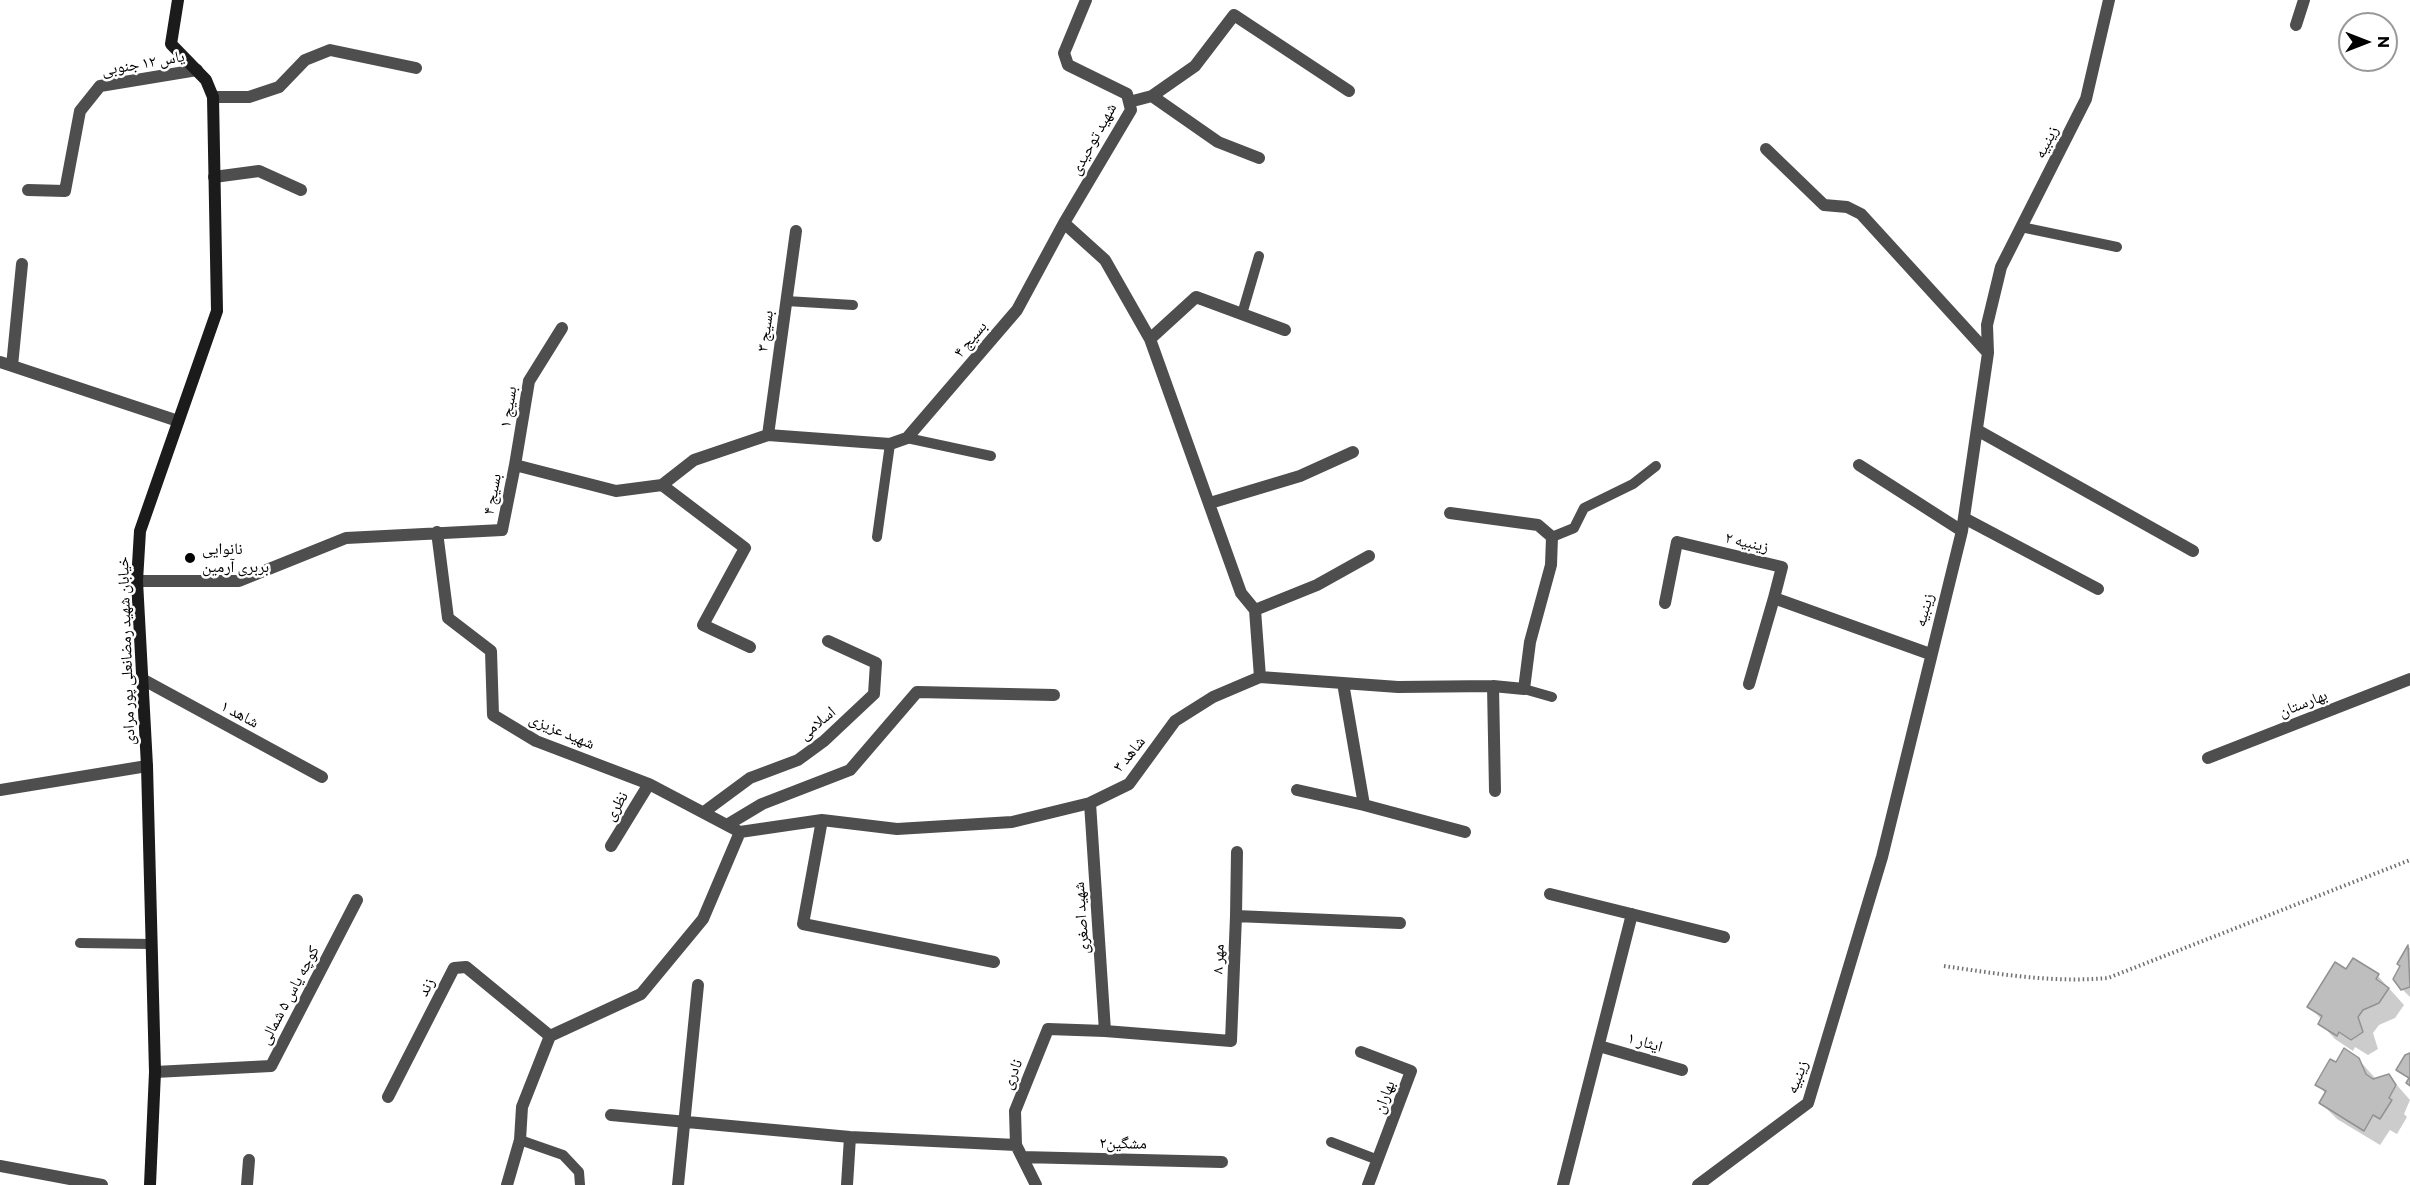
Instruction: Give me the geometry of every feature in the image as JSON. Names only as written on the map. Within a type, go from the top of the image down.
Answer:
[{"type":"street","points":[[178,0],[171,44],[206,80],[213,96],[249,97],[279,87],[305,60],[330,50],[416,68]]},
{"type":"street","name":"شهید توحیدی","points":[[1064,223],[1131,110],[1127,94],[1068,65],[1064,53],[1086,0]]},
{"type":"street","name":"زینبیه","points":[[1698,1185],[1808,1102],[1863,926],[1963,525],[1988,353],[1988,325],[2001,267],[2086,99],[2109,0]]},
{"type":"street","points":[[2296,25],[2304,0]]},
{"type":"street","points":[[1129,102],[1152,96],[1195,66],[1234,15],[1349,91]]},
{"type":"street","name":"یاس ۱۲ جنوبی","points":[[28,190],[65,191],[80,111],[100,86],[197,70]]},
{"type":"street","name":"خیابان شهید رمضانعلی پور مرادی","points":[[150,1185],[155,1072],[147,766],[137,581],[140,531],[217,311],[213,96]]},
{"type":"street","points":[[1152,96],[1218,142],[1259,158]]},
{"type":"street","points":[[1766,149],[1824,205],[1847,207],[1861,214],[1988,353]]},
{"type":"street","points":[[214,177],[260,171],[301,190]]},
{"type":"street","points":[[1064,223],[1105,260],[1150,339],[1241,593],[1255,610],[1260,677]]},
{"type":"street","name":"بسیج ۴","points":[[908,438],[1017,310],[1064,223]]},
{"type":"street","name":"بسیج ۳","points":[[768,435],[796,231]]},
{"type":"street","points":[[22,264],[6,364],[178,421]]},
{"type":"street","points":[[1150,339],[1196,297],[1285,330]]},
{"type":"street","name":"بسیج ۱","points":[[515,465],[529,381],[562,328]]},
{"type":"street","points":[[1977,430],[2193,551]]},
{"type":"street","points":[[750,647],[703,625],[745,548],[662,485],[694,460],[768,435],[891,444],[908,438]]},
{"type":"street","points":[[1210,503],[1300,476],[1353,453]]},
{"type":"street","name":"بسیج ۴","points":[[437,532],[502,530],[515,465],[616,491],[662,485]]},
{"type":"street","points":[[1859,465],[1963,525],[2098,589]]},
{"type":"street","points":[[1450,513],[1538,525],[1552,537],[1551,565],[1530,642],[1524,689]]},
{"type":"street","points":[[137,581],[239,581],[346,538],[437,532]]},
{"type":"street","name":"شهید عزیزی","points":[[437,532],[448,618],[491,651],[493,715],[536,741],[649,784],[740,832]]},
{"type":"street","name":"زینبیه ۲","points":[[1665,603],[1677,542],[1782,567],[1774,598]]},
{"type":"street","points":[[1255,610],[1317,585],[1369,556]]},
{"type":"street","points":[[1749,684],[1774,598],[1930,654]]},
{"type":"street","name":"اسلامی","points":[[704,812],[750,778],[798,760],[824,741],[874,694],[876,663],[828,641]]},
{"type":"street","name":"شاهد ۳","points":[[740,832],[822,820],[897,829],[1012,822],[1090,803],[1129,784],[1175,721],[1213,697],[1260,677],[1398,687],[1493,686],[1524,689]]},
{"type":"street","name":"شاهد ۱","points":[[142,679],[322,777]]},
{"type":"street","name":"بهارستان","points":[[2208,758],[2410,679]]},
{"type":"street","points":[[1343,683],[1364,805]]},
{"type":"street","points":[[1493,686],[1495,791]]},
{"type":"street","points":[[727,825],[762,804],[850,770],[917,692],[1054,695]]},
{"type":"street","points":[[0,790],[147,766]]},
{"type":"street","name":"نظری","points":[[611,846],[649,784]]},
{"type":"street","points":[[1297,790],[1465,832]]},
{"type":"street","name":"شهید اصغری","points":[[1090,803],[1105,1031]]},
{"type":"street","points":[[822,820],[803,924],[994,962]]},
{"type":"street","points":[[507,1185],[520,1140],[522,1107],[550,1036],[640,994],[703,919],[740,832]]},
{"type":"street","points":[[1237,852],[1236,916],[1400,923]]},
{"type":"street","points":[[1550,894],[1724,937]]},
{"type":"street","name":"کوچه یاس ۵ شمالی","points":[[155,1072],[271,1066],[357,900]]},
{"type":"street","points":[[1563,1185],[1632,914]]},
{"type":"street","name":"مهر ۸","points":[[1105,1031],[1231,1041],[1236,916]]},
{"type":"street","name":"زند","points":[[388,1097],[454,968],[466,967],[550,1036]]},
{"type":"street","points":[[678,1185],[698,985]]},
{"type":"street","name":"نادری","points":[[1036,1185],[1016,1145],[1015,1111],[1048,1029],[1105,1031]]},
{"type":"street","name":"ایثار ۱","points":[[1599,1046],[1682,1070]]},
{"type":"street","name":"بهاران","points":[[1361,1052],[1412,1071],[1368,1185]]},
{"type":"street","points":[[611,1115],[850,1137],[1016,1145]]},
{"type":"street","points":[[847,1185],[850,1137]]},
{"type":"street","name":"مشگین۲","points":[[1022,1157],[1222,1162]]},
{"type":"street","points":[[247,1185],[249,1160]]},
{"type":"street","points":[[0,1166],[102,1185]]},
{"type":"lane","points":[[2021,227],[2117,247]]},
{"type":"lane","points":[[1242,314],[1259,256]]},
{"type":"lane","points":[[786,302],[853,305]]},
{"type":"lane","points":[[908,438],[991,456]]},
{"type":"lane","points":[[877,537],[891,444]]},
{"type":"lane","points":[[1552,537],[1574,528],[1584,508],[1633,484],[1656,466]]},
{"type":"lane","points":[[1524,689],[1552,697]]},
{"type":"lane","points":[[80,943],[152,944]]},
{"type":"lane","points":[[520,1140],[563,1155],[579,1172],[580,1185]]},
{"type":"lane","points":[[1331,1142],[1377,1160]]},
{"type":"path","points":[[1944,966],[2073,981],[2108,978],[2410,860]]},
{"type":"building","points":[[2408,945],[2410,987],[2401,990],[2393,979],[2400,966],[2397,964]]},
{"type":"building","points":[[2353,958],[2379,974],[2376,979],[2389,988],[2379,1003],[2363,1010],[2358,1017],[2363,1032],[2351,1040],[2339,1032],[2337,1036],[2318,1024],[2322,1016],[2307,1007],[2335,962],[2346,969]]},
{"type":"building","points":[[2344,1048],[2359,1058],[2366,1074],[2373,1079],[2389,1074],[2396,1085],[2389,1098],[2392,1100],[2380,1119],[2373,1115],[2364,1131],[2319,1103],[2326,1091],[2315,1085],[2330,1059],[2336,1062]]},
{"type":"building","points":[[2410,1053],[2410,1086],[2406,1083],[2409,1078],[2396,1070],[2405,1055]]},
{"type":"place","name":"نانوایی بربری آرمین","points":[[190,558]]}]
